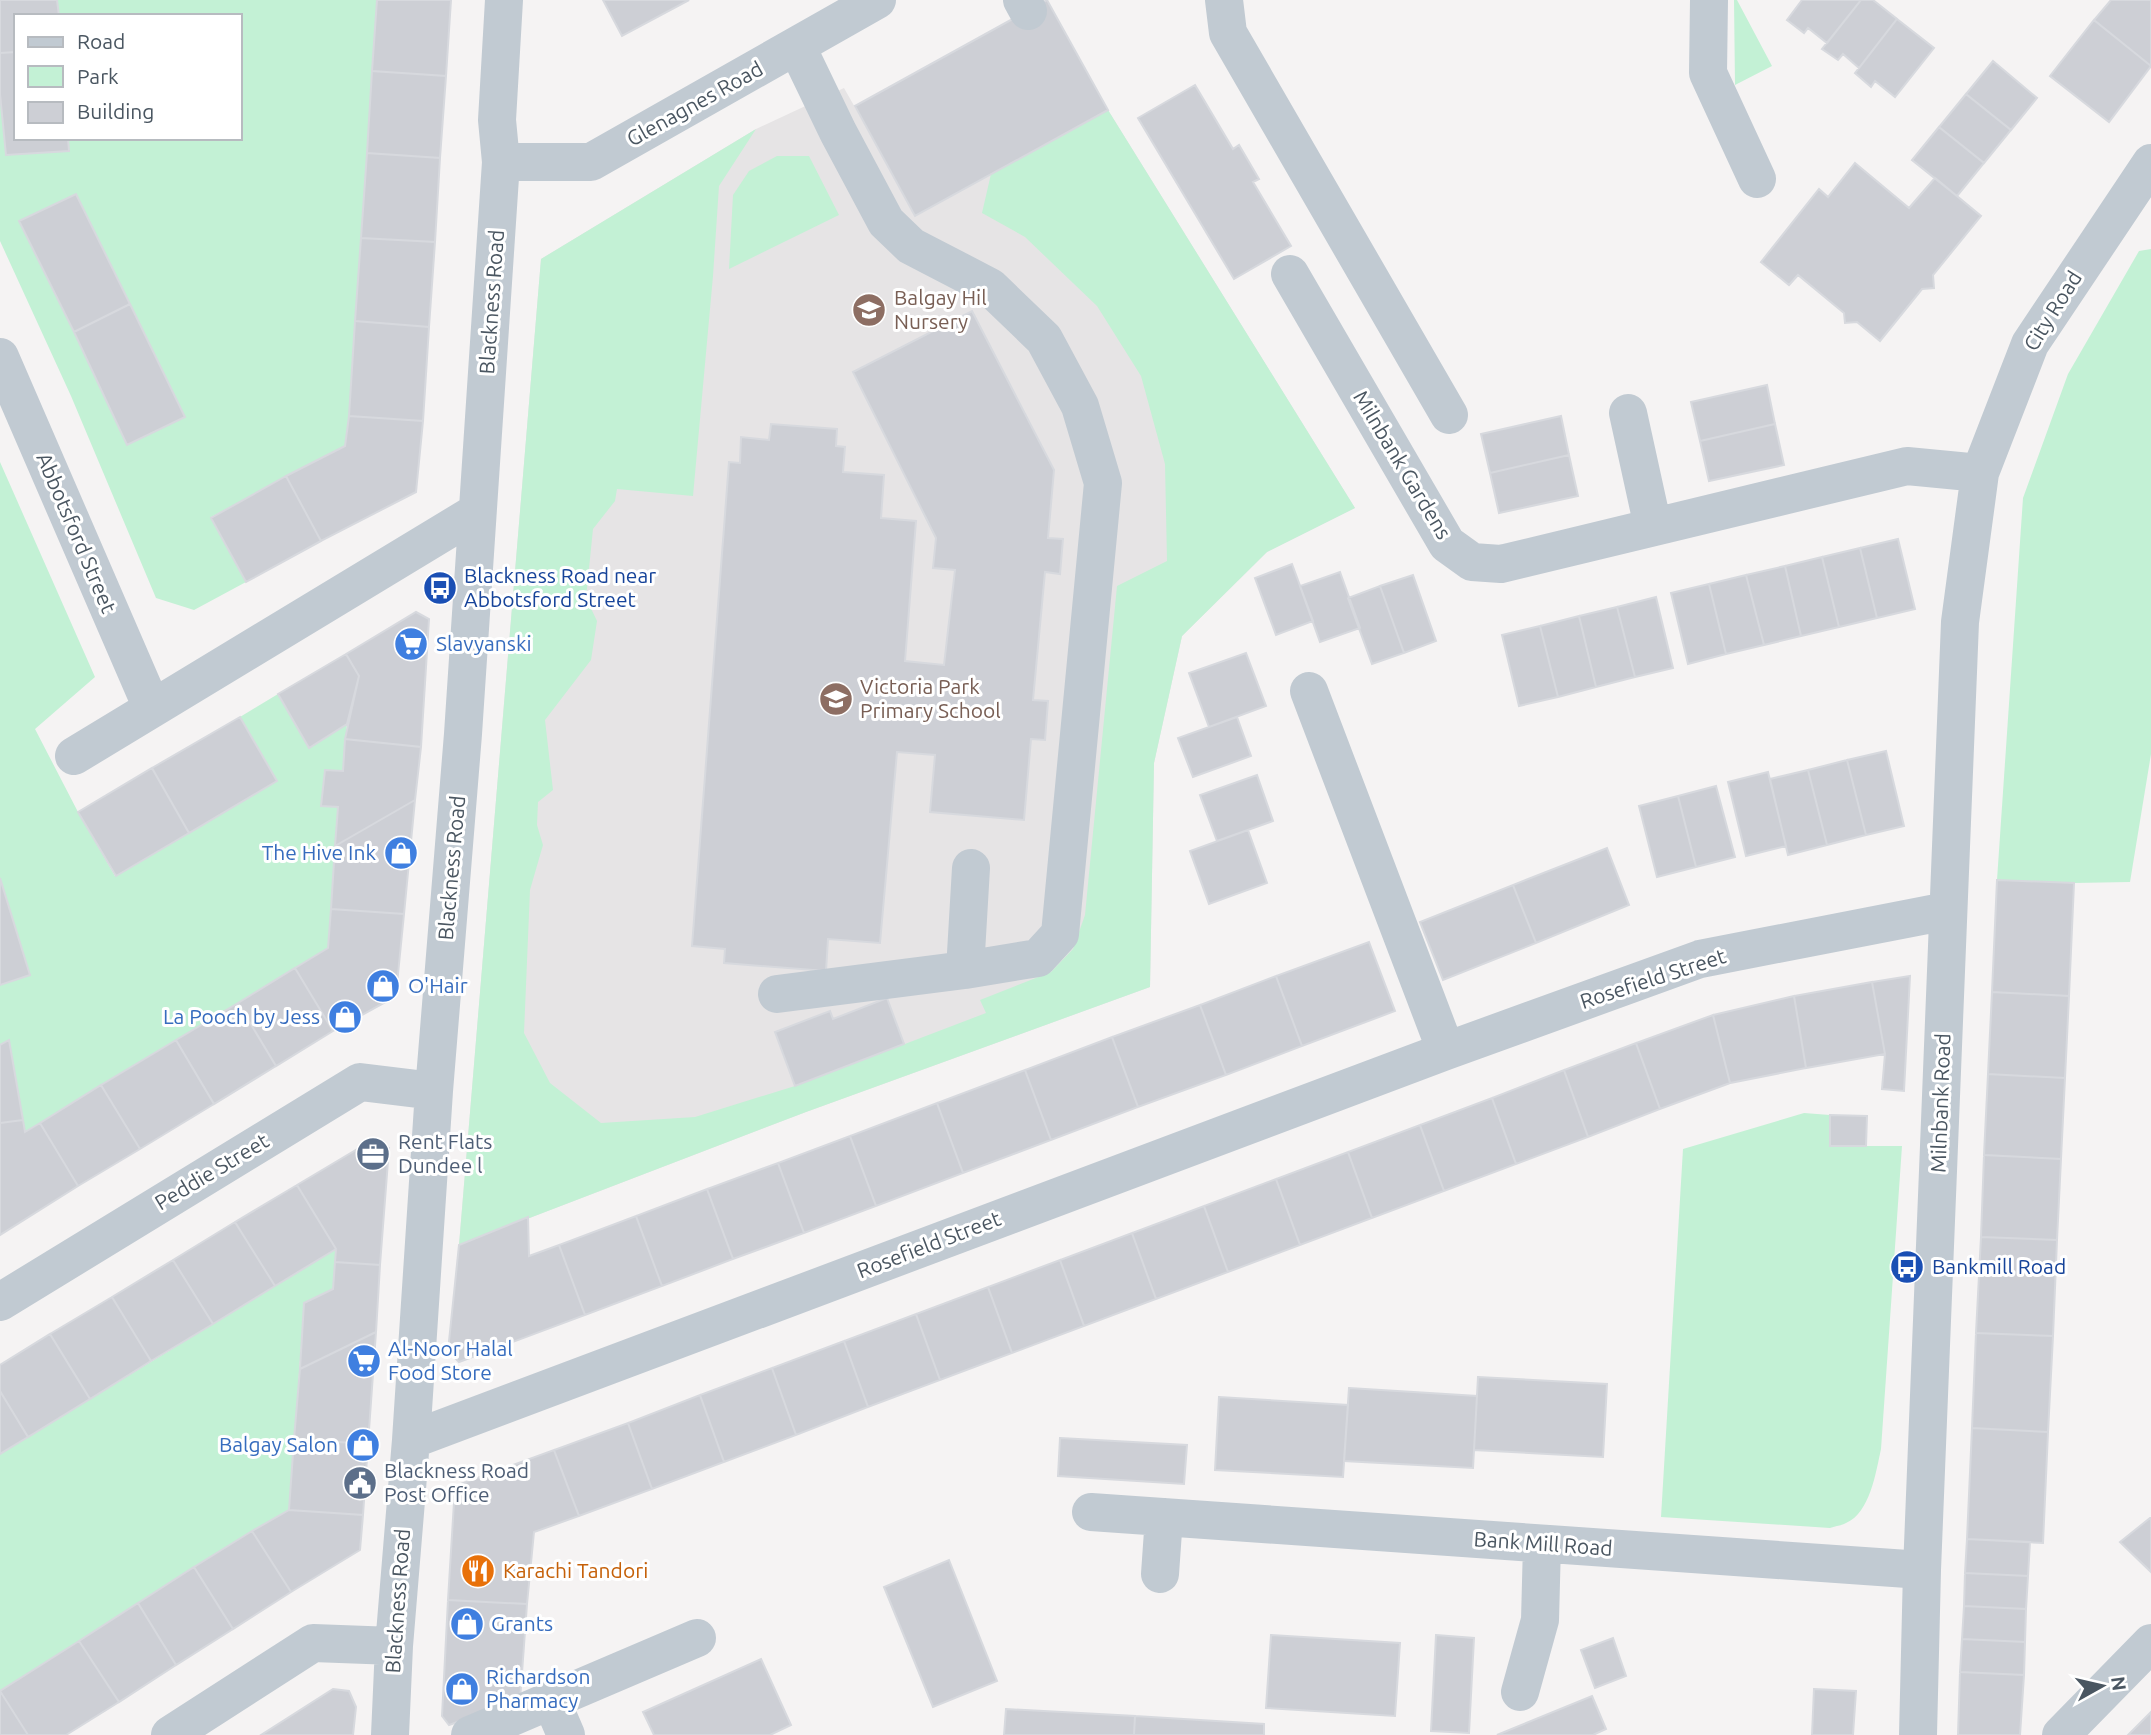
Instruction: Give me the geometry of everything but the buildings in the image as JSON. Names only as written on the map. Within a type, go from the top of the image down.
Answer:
[{"type":"street","name":"Blackness Road","points":[[390,1735],[394,1646],[463,734],[501,162],[497,120],[504,0]]},
{"type":"street","name":"Glenagnes Road","points":[[501,162],[591,162],[877,0]]},
{"type":"street","points":[[1224,0],[1228,33],[1449,415]]},
{"type":"street","points":[[1709,0],[1708,73],[1757,179]]},
{"type":"street","points":[[777,994],[1038,958],[1060,934],[1103,483],[1080,406],[1044,339],[990,287],[911,246],[887,222],[838,132],[797,47]]},
{"type":"street","name":"City Road","points":[[1980,473],[2030,344],[2148,174]]},
{"type":"street","name":"Milnbank Gardens","points":[[1290,274],[1447,544],[1472,562],[1501,564],[1907,466],[1980,473]]},
{"type":"street","name":"Abbotsford Street","points":[[0,357],[152,708]]},
{"type":"street","points":[[1628,413],[1653,527]]},
{"type":"street","name":"Milnbank Road","points":[[1918,1735],[1959,622],[1980,473]]},
{"type":"street","points":[[74,756],[477,512]]},
{"type":"street","points":[[1310,691],[1446,1051]]},
{"type":"street","points":[[965,970],[971,869]]},
{"type":"street","name":"Rosefield Street","points":[[411,1440],[1446,1051],[1700,959],[1947,911]]},
{"type":"street","name":"Peddie Street","points":[[0,1302],[360,1082],[435,1091]]},
{"type":"street","name":"Bank Mill Road","points":[[1091,1512],[1922,1570]]},
{"type":"street","points":[[1160,1574],[1164,1517]]},
{"type":"street","points":[[1520,1692],[1540,1620],[1542,1544]]},
{"type":"street","points":[[470,1735],[697,1638]]},
{"type":"street","points":[[170,1735],[313,1643],[394,1646]]},
{"type":"street","points":[[2061,1735],[2151,1643]]},
{"type":"street","points":[[551,1700],[566,1735]]},
{"type":"shaded area","name":"Victoria Park Primary School","points":[[844,88],[916,215],[1108,110],[1355,508],[1267,552],[1182,636],[1154,763],[1150,987],[806,1112],[459,1245],[541,259],[756,129]]},
{"type":"green space","points":[[0,0],[377,0],[345,446],[211,517],[246,582],[194,610],[156,598],[71,396],[0,241]]},
{"type":"green space","points":[[1734,0],[1737,0],[1772,66],[1735,85]]},
{"type":"green space","points":[[1108,110],[1355,508],[1267,552],[1182,636],[1154,763],[1150,987],[806,1112],[459,1245],[541,259],[756,129],[719,186],[693,496],[617,489],[615,501],[593,529],[586,598],[597,621],[591,660],[545,720],[553,790],[538,802],[537,825],[543,845],[530,890],[524,1033],[550,1083],[601,1123],[695,1117],[795,1086],[986,1013],[980,1000],[1051,972],[1073,949],[1085,915],[1117,586],[1167,561],[1165,464],[1141,376],[1097,306],[1025,237],[982,213],[991,174]]},
{"type":"green space","points":[[777,156],[809,156],[839,215],[729,269],[733,195],[749,171]]},
{"type":"green space","points":[[2151,249],[2151,754],[2130,882],[1997,880],[2023,498],[2068,374],[2139,251]]},
{"type":"green space","points":[[0,462],[95,677],[35,729],[115,876],[277,781],[240,717],[278,694],[309,747],[347,724],[343,771],[325,770],[321,805],[338,807],[328,948],[25,1132],[9,1040],[0,1045]]},
{"type":"green space","points":[[1804,1113],[1830,1115],[1830,1146],[1902,1146],[1881,1449],[1871,1491],[1854,1518],[1830,1528],[1661,1517],[1683,1149]]},
{"type":"green space","points":[[336,1249],[333,1289],[304,1304],[289,1510],[0,1692],[0,1454]]},
{"type":"place","name":"Balgay Hil Nursery","points":[[869,310]]},
{"type":"place","name":"Blackness Road near Abbotsford Street","points":[[440,588]]},
{"type":"place","name":"Slavyanski","points":[[411,644]]},
{"type":"place","name":"Victoria Park Primary School","points":[[836,699]]},
{"type":"place","name":"The Hive Ink","points":[[401,853]]},
{"type":"place","name":"O'Hair","points":[[383,986]]},
{"type":"place","name":"La Pooch by Jess","points":[[345,1017]]},
{"type":"place","name":"Rent Flats Dundee l","points":[[373,1154]]},
{"type":"place","name":"Bankmill Road","points":[[1907,1267]]},
{"type":"place","name":"Al-Noor Halal Food Store","points":[[364,1361]]},
{"type":"place","name":"Balgay Salon","points":[[363,1445]]},
{"type":"place","name":"Blackness Road Post Office","points":[[360,1483]]},
{"type":"place","name":"Karachi Tandori","points":[[478,1571]]},
{"type":"place","name":"Grants","points":[[467,1624]]},
{"type":"place","name":"Richardson Pharmacy","points":[[462,1689]]}]
